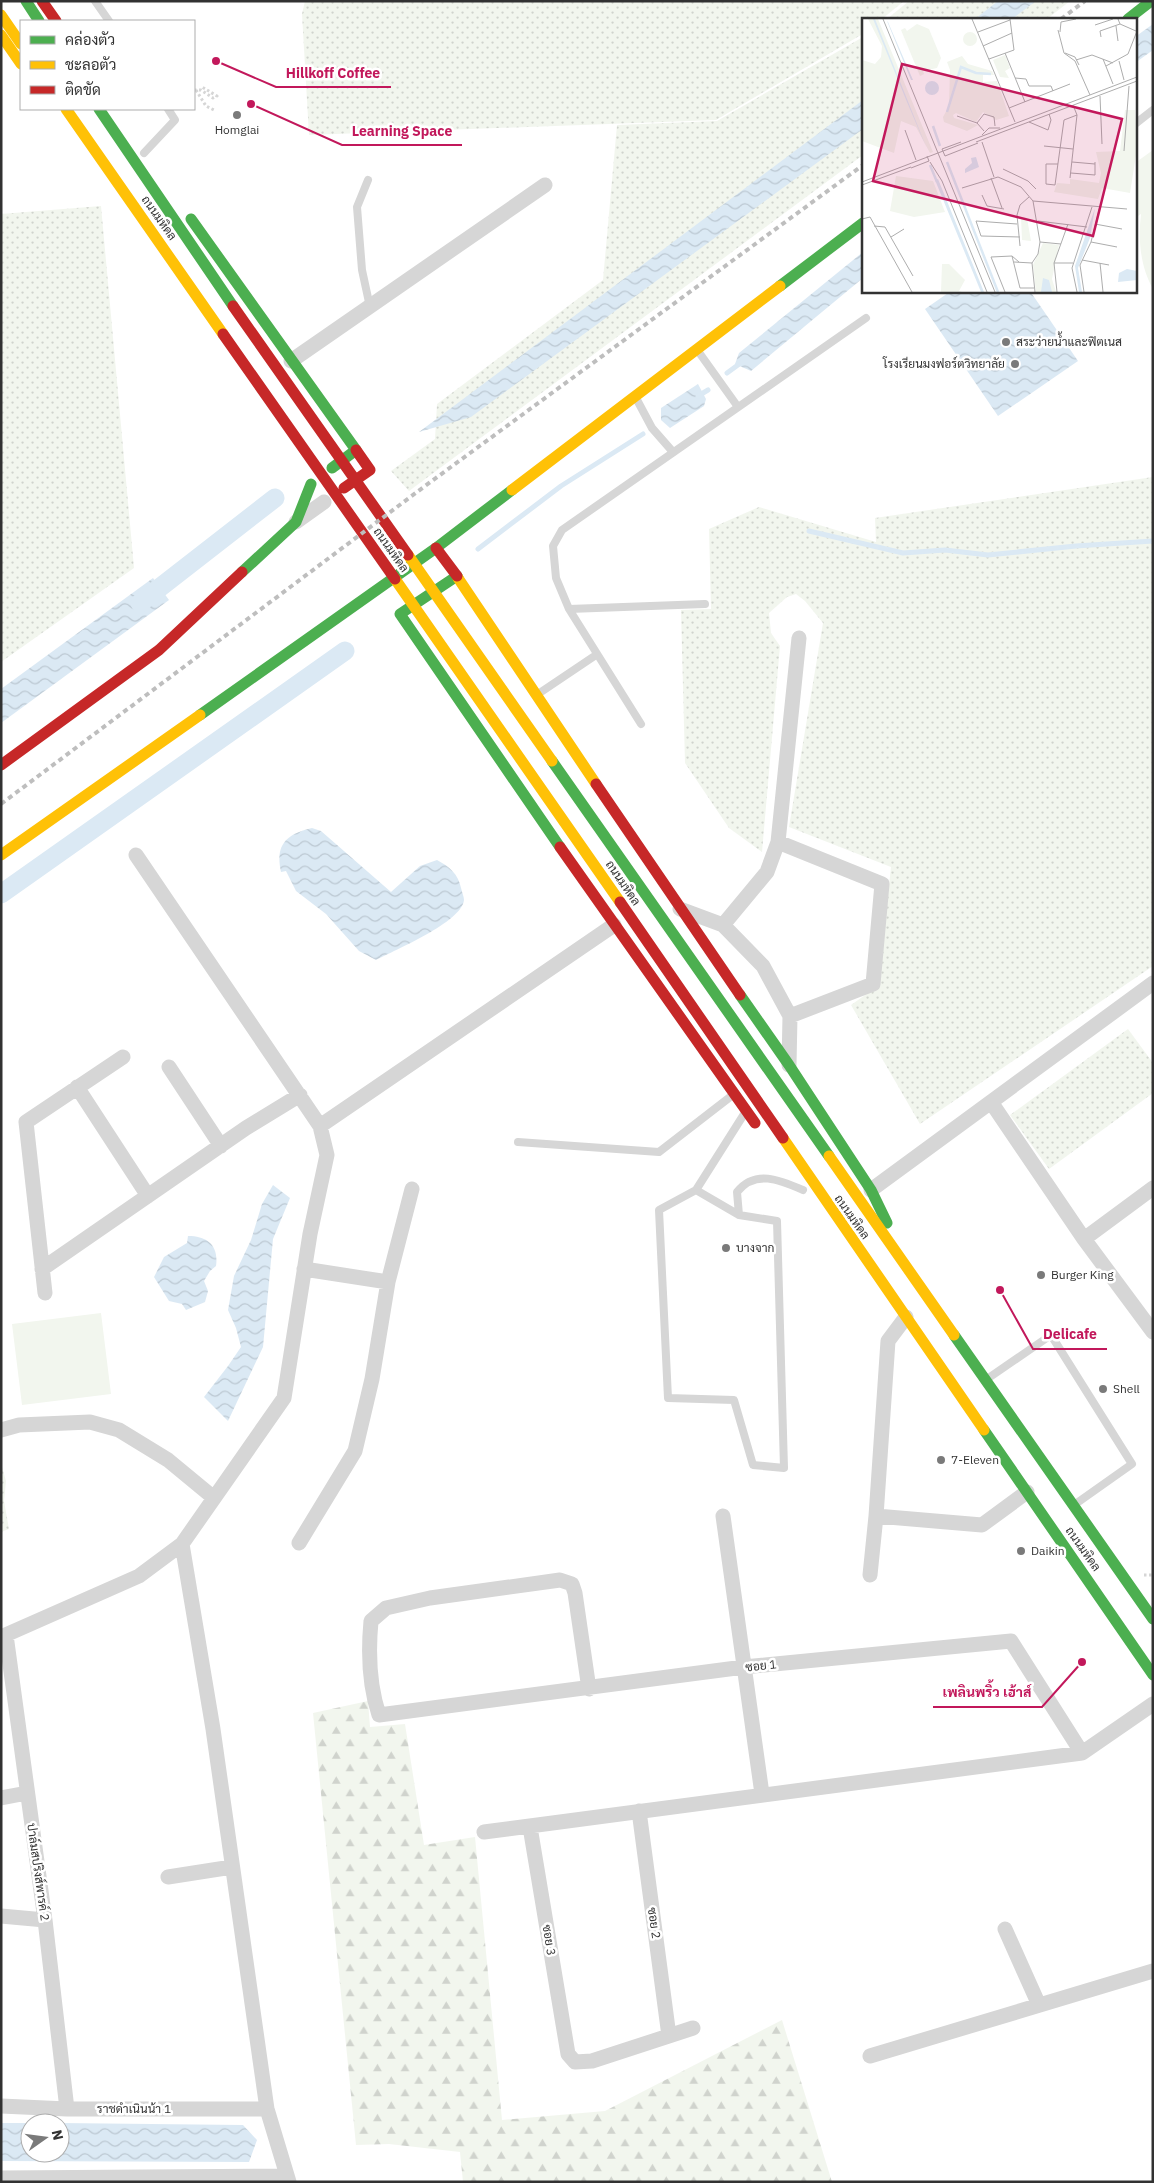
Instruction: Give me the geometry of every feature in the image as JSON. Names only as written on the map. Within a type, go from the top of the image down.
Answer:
[{"type":"main road","points":[[26,1],[38,20]]},
{"type":"main road","points":[[42,1],[55,20]]},
{"type":"main road","points":[[1129,18],[1151,1]]},
{"type":"main road","points":[[1,15],[20,43]]},
{"type":"main road","points":[[1,35],[20,63]]},
{"type":"main road","points":[[53,110],[137,231]]},
{"type":"main road","name":"ถนนมหิดล","points":[[67,110],[572,832],[880,1282],[1153,1675]]},
{"type":"main road","name":"ถนนมหิดล","points":[[100,110],[241,316],[1153,1619]]},
{"type":"main road","points":[[184,209],[370,470],[324,502],[308,479]]},
{"type":"main road","points":[[1,855],[383,591],[436,548],[862,223]]},
{"type":"main road","points":[[1,765],[159,650],[296,522],[308,479],[356,450]]},
{"type":"main road","points":[[436,548],[457,576],[871,1190],[909,1272]]},
{"type":"main road","points":[[457,576],[398,610],[614,926],[762,1131]]},
{"type":"main road","points":[[792,1175],[805,1193]]},
{"type":"main road","points":[[824,1218],[880,1282]]},
{"type":"street","points":[[292,361],[546,185]]},
{"type":"street","points":[[296,522],[324,502]]},
{"type":"street","points":[[723,925],[767,872],[778,842],[799,638]]},
{"type":"street","points":[[778,842],[882,884],[873,984],[790,1016]]},
{"type":"street","points":[[3,1636],[139,1576],[182,1544],[284,1398],[304,1269],[327,1155],[320,1126],[136,855]]},
{"type":"street","points":[[680,909],[723,925],[763,966],[790,1016],[789,1066]]},
{"type":"street","points":[[320,1126],[614,926]]},
{"type":"street","points":[[871,1190],[1153,983]]},
{"type":"street","points":[[45,1293],[26,1122],[123,1056]]},
{"type":"street","points":[[169,1067],[221,1146]]},
{"type":"street","points":[[77,1087],[148,1196]]},
{"type":"street","points":[[42,1269],[246,1128],[300,1095]]},
{"type":"street","points":[[992,1102],[1084,1239],[1153,1332]]},
{"type":"street","points":[[1084,1239],[1153,1188]]},
{"type":"street","points":[[299,1543],[355,1451],[372,1379],[388,1282],[412,1189]]},
{"type":"street","points":[[304,1269],[388,1282]]},
{"type":"street","points":[[870,1575],[888,1341],[906,1317]]},
{"type":"street","points":[[1,1430],[19,1425],[90,1422],[119,1430],[168,1460],[214,1498]]},
{"type":"street","points":[[876,1516],[982,1525],[1027,1492]]},
{"type":"street","points":[[723,1516],[762,1794]]},
{"type":"street","points":[[1,2178],[288,2179],[267,2109],[213,1729],[182,1544]]},
{"type":"street","name":"ซอย 1","points":[[588,1689],[575,1593],[572,1584],[560,1580],[430,1598],[386,1608],[371,1621],[368,1651],[373,1698],[379,1715],[588,1689],[744,1667],[1011,1641],[1082,1753]]},
{"type":"street","name":"ปาล์มสปริงส์พารค์ 2","points":[[3,1636],[27,1793],[67,2109]]},
{"type":"street","points":[[484,1832],[1082,1753],[1153,1704]]},
{"type":"street","points":[[1,1798],[27,1793]]},
{"type":"street","name":"ซอย 2","points":[[639,1811],[670,2036]]},
{"type":"street","name":"ซอย 3","points":[[530,1827],[568,2054],[575,2062],[592,2061],[670,2036]]},
{"type":"street","points":[[168,1877],[232,1867]]},
{"type":"street","points":[[1,1916],[44,1920]]},
{"type":"street","points":[[1005,1929],[1039,2005]]},
{"type":"street","points":[[870,2056],[1153,1971]]},
{"type":"street","points":[[670,2036],[693,2028]]},
{"type":"street","name":"ราชดำเนินน้า 1","points":[[1,2106],[67,2109],[267,2109]]},
{"type":"lane","points":[[95,1],[108,20]]},
{"type":"lane","points":[[144,153],[175,120],[169,110]]},
{"type":"lane","points":[[1136,123],[1153,110]]},
{"type":"lane","points":[[368,180],[357,207],[362,270],[370,307]]},
{"type":"lane","points":[[640,724],[569,609],[556,578],[553,546],[562,530],[866,318]]},
{"type":"lane","points":[[697,349],[738,407]]},
{"type":"lane","points":[[635,396],[652,428],[673,452]]},
{"type":"lane","points":[[569,609],[705,604]]},
{"type":"lane","points":[[536,695],[596,655]]},
{"type":"lane","points":[[518,1142],[659,1152],[734,1094]]},
{"type":"lane","points":[[696,1190],[739,1215],[777,1221],[784,1468],[753,1465],[734,1400],[668,1398],[659,1210],[696,1190],[746,1111]]},
{"type":"lane","points":[[739,1215],[737,1192],[744,1184],[760,1178],[778,1180],[805,1193]]},
{"type":"lane","points":[[985,1380],[1051,1335],[1132,1464],[1073,1506]]},
{"type":"path","points":[[195,90],[201,90],[212,98],[217,96],[202,87]]},
{"type":"path","points":[[195,90],[206,106],[214,110]]},
{"type":"green space","points":[[305,1],[904,1],[883,18],[862,18],[861,35],[716,120],[309,135],[302,14]]},
{"type":"green space","points":[[909,1],[1070,1],[1048,18],[888,18]]},
{"type":"green space","points":[[862,38],[862,156],[409,491],[391,471],[435,439],[437,404],[603,280],[617,125],[717,121]]},
{"type":"green space","points":[[1153,150],[1153,289],[1145,271],[1141,252],[1141,214],[1136,217],[1136,162]]},
{"type":"green space","points":[[101,206],[134,568],[1,662],[1,214]]},
{"type":"green space","points":[[1153,477],[1153,966],[920,1124],[851,1005],[878,986],[891,867],[789,827],[823,623],[805,601],[796,594],[787,597],[769,613],[771,633],[780,646],[762,852],[729,828],[685,763],[681,610],[711,609],[709,529],[759,507],[876,542],[875,518]]},
{"type":"green space","points":[[1128,1029],[1153,1063],[1153,1093],[1049,1169],[1010,1115]]},
{"type":"green space","points":[[101,1313],[111,1394],[22,1405],[12,1324]]},
{"type":"green space","points":[[2,1467],[6,1481],[4,1501],[9,1529],[1,1532]]},
{"type":"green space","points":[[368,1701],[370,1727],[405,1724],[424,1845],[475,1837],[502,2120],[605,2111],[782,2020],[832,2182],[463,2182],[460,2152],[389,2144],[356,2145],[313,1713]]},
{"type":"water","points":[[998,1],[1036,1],[1013,18],[976,18]]},
{"type":"water","points":[[1153,24],[1153,50],[1136,62],[1136,36]]},
{"type":"water","points":[[862,101],[862,130],[471,417],[419,432]]},
{"type":"water","points":[[862,253],[862,279],[751,371],[735,364],[739,353]]},
{"type":"water","points":[[950,292],[1031,292],[1078,361],[998,416],[925,309]]},
{"type":"water","points":[[698,384],[706,399],[704,406],[670,428],[661,420],[661,408]]},
{"type":"water","points":[[153,578],[169,600],[1,723],[1,689]]},
{"type":"water","points":[[312,828],[321,831],[391,892],[420,866],[437,860],[450,868],[460,883],[464,900],[460,908],[440,926],[376,960],[359,951],[326,914],[296,891],[286,871],[281,872],[280,855],[284,842],[295,834]]},
{"type":"water","points":[[273,1185],[290,1198],[273,1239],[263,1347],[228,1421],[204,1397],[241,1347],[236,1328],[228,1310],[234,1276],[251,1240],[262,1204]]},
{"type":"water","points":[[188,1236],[195,1236],[210,1243],[216,1252],[216,1266],[210,1271],[204,1281],[208,1291],[205,1302],[186,1310],[182,1304],[169,1301],[154,1277],[164,1257],[187,1243]]},
{"type":"water","points":[[1,2123],[20,2123],[20,2161],[1,2161]]},
{"type":"water","points":[[70,2123],[243,2125],[257,2140],[249,2162],[70,2161]]},
{"type":"waterway","points":[[727,373],[742,362]]},
{"type":"waterway","points":[[698,396],[708,390]]},
{"type":"waterway","points":[[478,549],[561,486],[643,434]]},
{"type":"waterway","points":[[140,603],[275,498]]},
{"type":"waterway","points":[[809,531],[903,553],[945,550],[988,555],[1076,546],[1153,541]]},
{"type":"waterway","points":[[1,894],[345,651]]},
{"type":"railway","points":[[1062,18],[1085,1]]},
{"type":"railway","points":[[1,804],[425,486],[862,166]]},
{"type":"traffic: fast","points":[[26,1],[38,20]]},
{"type":"traffic: fast","points":[[1129,18],[1151,1]]},
{"type":"traffic: fast","points":[[100,110],[233,306]]},
{"type":"traffic: fast","points":[[191,219],[356,450],[332,468]]},
{"type":"traffic: fast","points":[[780,286],[862,224]]},
{"type":"traffic: fast","points":[[242,572],[296,522],[311,484]]},
{"type":"traffic: fast","points":[[200,715],[436,548],[512,490]]},
{"type":"traffic: fast","points":[[458,578],[457,576],[400,614],[560,847]]},
{"type":"traffic: fast","points":[[552,761],[829,1156]]},
{"type":"traffic: fast","points":[[740,995],[789,1065],[871,1190],[887,1223]]},
{"type":"traffic: fast","points":[[954,1335],[1153,1619]]},
{"type":"traffic: fast","points":[[984,1430],[1153,1675]]},
{"type":"traffic: slow","points":[[1,15],[20,43]]},
{"type":"traffic: slow","points":[[1,35],[20,63]]},
{"type":"traffic: slow","points":[[67,110],[223,334]]},
{"type":"traffic: slow","points":[[512,490],[780,286]]},
{"type":"traffic: slow","points":[[408,555],[552,761]]},
{"type":"traffic: slow","points":[[458,578],[596,784]]},
{"type":"traffic: slow","points":[[395,579],[620,902]]},
{"type":"traffic: slow","points":[[1,855],[200,715]]},
{"type":"traffic: slow","points":[[783,1138],[984,1430]]},
{"type":"traffic: slow","points":[[829,1156],[954,1335]]},
{"type":"traffic: jam","points":[[42,1],[55,20]]},
{"type":"traffic: jam","points":[[233,306],[408,555]]},
{"type":"traffic: jam","points":[[223,334],[395,579]]},
{"type":"traffic: jam","points":[[344,488],[370,470],[356,450]]},
{"type":"traffic: jam","points":[[436,548],[457,576]]},
{"type":"traffic: jam","points":[[1,765],[159,650],[242,572]]},
{"type":"traffic: jam","points":[[596,784],[740,995]]},
{"type":"traffic: jam","points":[[560,847],[755,1123]]},
{"type":"traffic: jam","points":[[620,902],[783,1138]]},
{"type":"place","name":"Hillkoff Coffee","points":[[216,61]]},
{"type":"place","name":"Learning Space","points":[[251,104]]},
{"type":"place","name":"Homglai","points":[[237,115]]},
{"type":"place","name":"สระว่ายน้ำและฟิตเนส","points":[[1006,342]]},
{"type":"place","name":"โรงเรียนมงฟอร์ตวิทยาลัย","points":[[1015,364]]},
{"type":"place","name":"บางจาก","points":[[726,1248]]},
{"type":"place","name":"Burger King","points":[[1041,1275]]},
{"type":"place","name":"Delicafe","points":[[1000,1290]]},
{"type":"place","name":"Shell","points":[[1103,1389]]},
{"type":"place","name":"7-Eleven","points":[[941,1460]]},
{"type":"place","name":"Daikin","points":[[1021,1551]]},
{"type":"place","name":"เพลินพริ้ว เฮ้าส์","points":[[1082,1662]]}]
